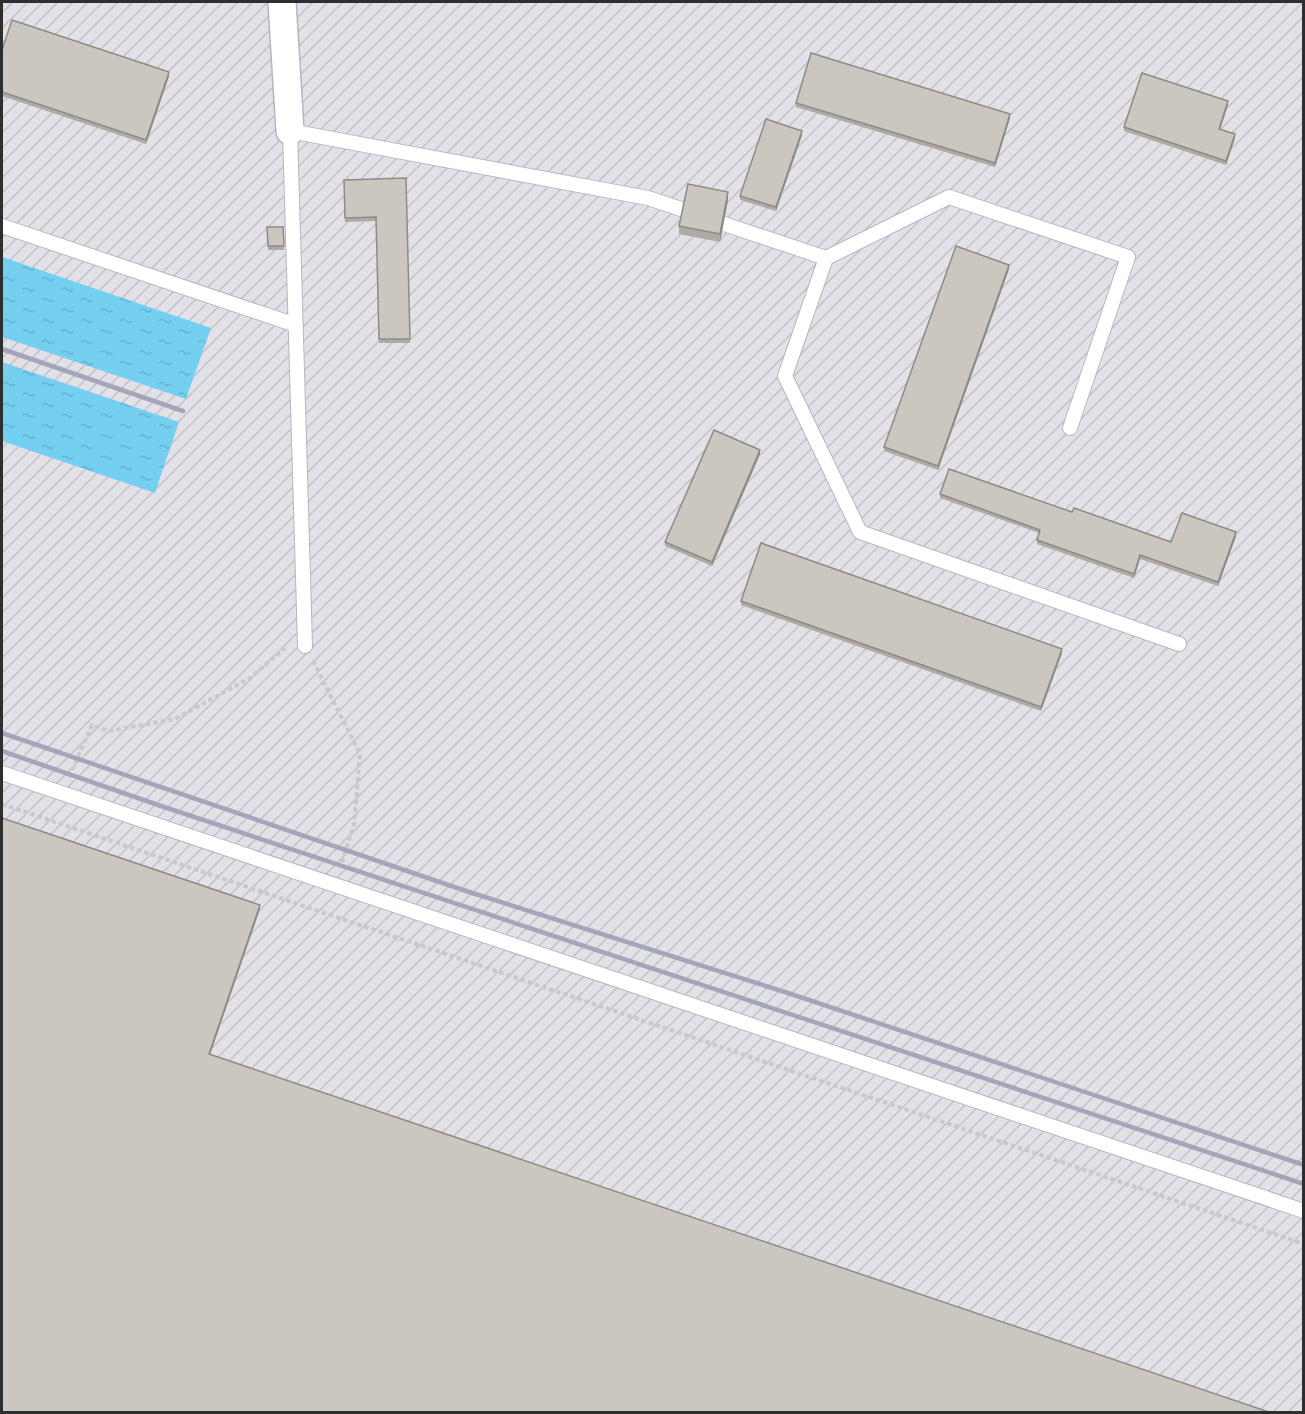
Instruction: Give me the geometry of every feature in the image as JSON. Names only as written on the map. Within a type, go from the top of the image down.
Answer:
[{"type":"street","points":[[282,2],[290,131]]},
{"type":"lane","points":[[305,646],[290,131],[648,198],[684,210]]},
{"type":"lane","points":[[1070,428],[1128,257],[949,196],[826,258],[785,376],[860,532],[1179,644]]},
{"type":"lane","points":[[724,224],[826,258]]},
{"type":"lane","points":[[2,226],[296,326]]},
{"type":"lane","points":[[2,773],[1304,1211]]},
{"type":"path","points":[[305,646],[360,754],[354,825]]},
{"type":"path","points":[[62,794],[92,725],[109,731],[175,719],[250,678],[287,647]]},
{"type":"path","points":[[2,804],[1304,1244]]},
{"type":"shaded area","points":[[2,2],[1303,2],[1303,1412],[2,1412]]},
{"type":"water","points":[[2,257],[211,328],[186,399],[2,337]]},
{"type":"water","points":[[2,362],[179,422],[155,493],[2,441]]},
{"type":"building","points":[[12,20],[169,72],[146,140],[2,92],[2,50]]},
{"type":"building","points":[[811,53],[1010,114],[995,163],[796,103]]},
{"type":"building","points":[[1142,73],[1228,101],[1219,129],[1235,134],[1226,161],[1124,127]]},
{"type":"building","points":[[766,119],[802,131],[776,207],[740,196]]},
{"type":"building","points":[[406,178],[410,339],[379,339],[376,217],[345,218],[344,180]]},
{"type":"building","points":[[688,184],[728,192],[720,234],[679,226]]},
{"type":"building","points":[[267,227],[283,227],[284,246],[268,246]]},
{"type":"building","points":[[956,246],[1009,265],[938,466],[884,447]]},
{"type":"building","points":[[714,430],[760,450],[712,562],[665,542]]},
{"type":"building","points":[[949,469],[1072,512],[1074,508],[1171,542],[1182,513],[1236,532],[1218,582],[1140,555],[1134,574],[1037,540],[1040,530],[940,494]]},
{"type":"building","points":[[761,543],[1062,649],[1041,707],[741,601]]},
{"type":"building","points":[[2,818],[260,905],[209,1054],[1272,1413],[2,1413]]},
{"type":"railway","points":[[2,349],[183,411]]},
{"type":"railway","points":[[2,733],[469,892],[788,993],[1304,1165]]},
{"type":"railway","points":[[2,751],[161,806],[1304,1184]]}]
